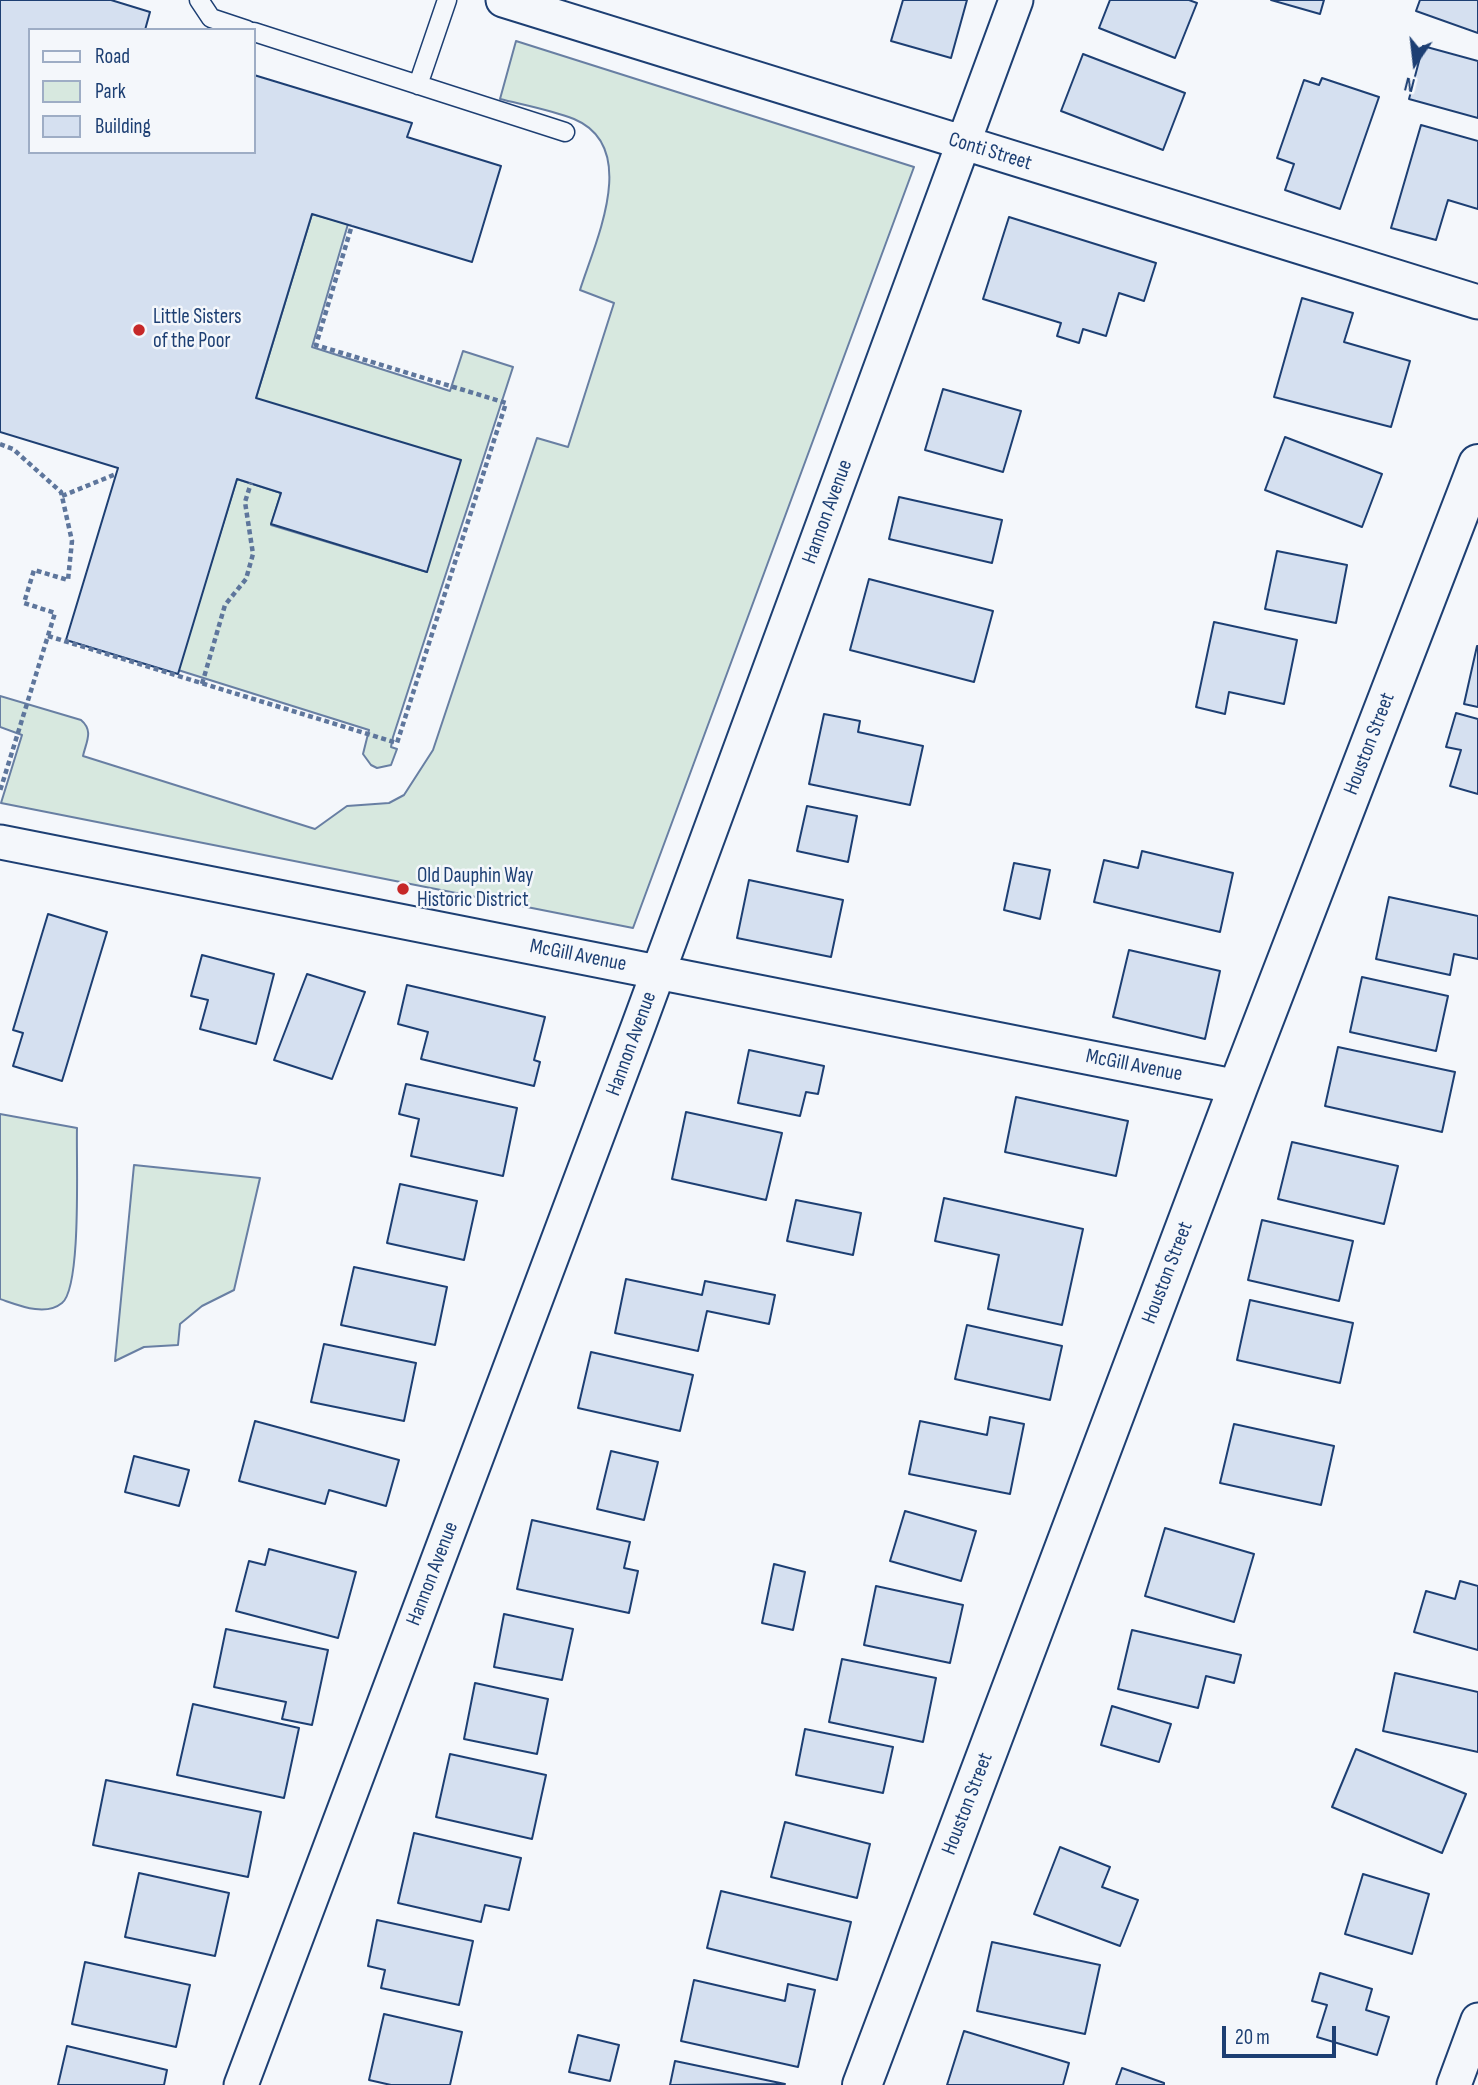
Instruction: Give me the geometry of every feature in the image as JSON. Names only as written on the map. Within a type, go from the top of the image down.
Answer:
[{"type":"street","name":"Conti Street","points":[[503,0],[1478,302]]},
{"type":"street","name":"Hannon Avenue","points":[[242,2085],[658,972],[1016,0]]},
{"type":"street","name":"Houston Street","points":[[862,2085],[1238,1087],[1478,464]]},
{"type":"street","name":"McGill Avenue","points":[[0,842],[1238,1087]]},
{"type":"street","points":[[1454,2085],[1478,2020]]},
{"type":"lane","points":[[199,0],[211,18],[241,28]]},
{"type":"lane","points":[[418,85],[447,0]]},
{"type":"lane","points":[[256,33],[565,132]]},
{"type":"path","points":[[48,636],[397,743],[506,403],[316,345],[352,226]]},
{"type":"path","points":[[0,444],[13,449],[61,492],[72,541],[68,580],[34,570],[24,603],[55,613],[0,790]]},
{"type":"path","points":[[62,496],[116,474]]},
{"type":"path","points":[[202,684],[225,605],[246,579],[253,554],[245,502],[251,483]]},
{"type":"green space","points":[[516,41],[914,167],[633,928],[1,803],[22,735],[0,727],[0,696],[81,720],[88,733],[83,756],[315,829],[347,806],[389,803],[404,795],[433,750],[537,438],[568,447],[614,303],[580,290],[608,197],[609,173],[605,151],[594,132],[574,119],[500,99]]},
{"type":"green space","points":[[312,214],[348,224],[312,347],[450,391],[463,351],[513,367],[393,737],[391,747],[397,749],[391,765],[377,768],[371,765],[363,754],[369,730],[178,670],[237,479],[281,493],[271,525],[427,572],[256,398]]},
{"type":"green space","points":[[0,1114],[77,1128],[77,1221],[73,1273],[62,1303],[48,1309],[31,1308],[0,1299]]},
{"type":"green space","points":[[134,1165],[260,1178],[234,1290],[202,1306],[180,1324],[178,1345],[144,1347],[115,1361]]},
{"type":"building","name":"Little Sisters of the Poor","points":[[0,0],[111,0],[150,12],[146,28],[28,28],[28,154],[256,154],[256,76],[412,123],[407,137],[501,166],[472,262],[312,214],[256,398],[461,460],[427,572],[271,524],[281,493],[237,479],[178,674],[66,640],[118,468],[0,432]]},
{"type":"building","points":[[903,0],[967,0],[951,58],[891,41]]},
{"type":"building","points":[[1110,0],[1189,0],[1197,3],[1175,58],[1099,28]]},
{"type":"building","points":[[1271,0],[1324,0],[1320,14]]},
{"type":"building","points":[[1420,0],[1478,0],[1478,33],[1416,11]]},
{"type":"building","points":[[1423,46],[1478,61],[1478,118],[1409,99]]},
{"type":"building","points":[[1083,54],[1185,93],[1163,150],[1061,111]]},
{"type":"building","points":[[1322,78],[1379,97],[1340,209],[1285,190],[1294,164],[1277,158],[1304,80],[1319,85]]},
{"type":"building","points":[[1421,125],[1478,141],[1478,209],[1448,200],[1436,240],[1391,228]]},
{"type":"building","points":[[1009,217],[1156,263],[1144,301],[1119,293],[1106,336],[1083,329],[1079,343],[1057,336],[1061,323],[983,299]]},
{"type":"building","points":[[1302,298],[1353,313],[1344,342],[1410,361],[1391,427],[1274,397]]},
{"type":"building","points":[[943,389],[1021,411],[1003,472],[925,450]]},
{"type":"building","points":[[1285,437],[1382,474],[1362,527],[1265,490]]},
{"type":"building","points":[[899,497],[1002,520],[992,563],[889,539]]},
{"type":"building","points":[[1277,551],[1347,565],[1336,623],[1265,609]]},
{"type":"building","points":[[869,579],[993,611],[974,682],[850,650]]},
{"type":"building","points":[[1214,622],[1297,640],[1284,704],[1229,692],[1225,714],[1196,707]]},
{"type":"building","points":[[1478,646],[1478,707],[1464,704]]},
{"type":"building","points":[[1456,713],[1478,719],[1478,794],[1450,786],[1461,750],[1446,747]]},
{"type":"building","points":[[824,714],[860,721],[858,732],[923,746],[910,805],[809,784]]},
{"type":"building","points":[[807,806],[857,816],[848,862],[797,851]]},
{"type":"building","points":[[1142,851],[1233,873],[1220,932],[1094,902],[1104,860],[1138,868]]},
{"type":"building","points":[[1014,863],[1050,870],[1040,919],[1004,910]]},
{"type":"building","points":[[749,880],[843,900],[831,957],[737,938]]},
{"type":"building","points":[[1389,897],[1478,916],[1478,959],[1454,954],[1450,975],[1376,959]]},
{"type":"building","points":[[48,914],[107,932],[62,1081],[13,1066],[23,1033],[13,1030]]},
{"type":"building","points":[[1129,950],[1220,971],[1205,1039],[1113,1017]]},
{"type":"building","points":[[202,955],[274,974],[256,1044],[200,1029],[208,1000],[191,996]]},
{"type":"building","points":[[307,974],[365,992],[332,1079],[274,1060]]},
{"type":"building","points":[[1362,977],[1448,996],[1436,1051],[1350,1032]]},
{"type":"building","points":[[407,985],[545,1017],[534,1060],[540,1062],[534,1086],[421,1059],[428,1032],[398,1024]]},
{"type":"building","points":[[1338,1047],[1455,1072],[1442,1132],[1325,1106]]},
{"type":"building","points":[[749,1050],[824,1066],[818,1094],[806,1092],[800,1116],[738,1103]]},
{"type":"building","points":[[406,1084],[517,1108],[503,1176],[411,1156],[419,1119],[399,1114]]},
{"type":"building","points":[[1016,1097],[1128,1121],[1116,1176],[1005,1152]]},
{"type":"building","points":[[686,1112],[782,1133],[766,1200],[672,1179]]},
{"type":"building","points":[[1292,1142],[1398,1166],[1384,1224],[1278,1199]]},
{"type":"building","points":[[400,1184],[477,1201],[464,1260],[387,1243]]},
{"type":"building","points":[[944,1198],[1083,1229],[1062,1325],[988,1309],[999,1255],[935,1241]]},
{"type":"building","points":[[796,1200],[861,1213],[853,1255],[787,1241]]},
{"type":"building","points":[[1262,1220],[1353,1241],[1339,1301],[1248,1280]]},
{"type":"building","points":[[354,1267],[447,1287],[435,1345],[341,1325]]},
{"type":"building","points":[[626,1279],[702,1295],[705,1281],[775,1295],[769,1324],[707,1311],[698,1351],[615,1333]]},
{"type":"building","points":[[1250,1300],[1353,1323],[1340,1383],[1237,1360]]},
{"type":"building","points":[[967,1325],[1062,1346],[1050,1400],[955,1379]]},
{"type":"building","points":[[324,1344],[416,1363],[404,1421],[311,1402]]},
{"type":"building","points":[[591,1352],[693,1375],[680,1431],[578,1408]]},
{"type":"building","points":[[990,1417],[1024,1424],[1010,1494],[909,1474],[920,1421],[987,1435]]},
{"type":"building","points":[[255,1421],[399,1460],[386,1506],[329,1490],[325,1504],[239,1481]]},
{"type":"building","points":[[1234,1424],[1334,1446],[1321,1505],[1220,1483]]},
{"type":"building","points":[[611,1451],[658,1462],[644,1520],[597,1509]]},
{"type":"building","points":[[134,1456],[189,1470],[179,1506],[125,1492]]},
{"type":"building","points":[[905,1511],[976,1531],[961,1581],[890,1561]]},
{"type":"building","points":[[532,1520],[630,1542],[624,1568],[638,1571],[629,1613],[517,1589]]},
{"type":"building","points":[[1165,1528],[1254,1554],[1234,1622],[1145,1596]]},
{"type":"building","points":[[269,1549],[356,1572],[338,1638],[236,1611],[249,1561],[265,1565]]},
{"type":"building","points":[[774,1564],[805,1572],[793,1630],[762,1623]]},
{"type":"building","points":[[1460,1581],[1478,1586],[1478,1650],[1414,1632],[1426,1591],[1455,1599]]},
{"type":"building","points":[[876,1586],[963,1605],[950,1663],[864,1645]]},
{"type":"building","points":[[504,1614],[573,1629],[562,1680],[494,1667]]},
{"type":"building","points":[[226,1629],[328,1650],[312,1725],[282,1719],[286,1702],[214,1687]]},
{"type":"building","points":[[1132,1630],[1241,1655],[1234,1683],[1206,1676],[1198,1708],[1118,1689]]},
{"type":"building","points":[[842,1659],[936,1678],[923,1742],[829,1722]]},
{"type":"building","points":[[1395,1673],[1478,1692],[1478,1752],[1383,1731]]},
{"type":"building","points":[[475,1683],[548,1699],[537,1754],[464,1739]]},
{"type":"building","points":[[193,1704],[299,1728],[284,1798],[177,1775]]},
{"type":"building","points":[[1112,1706],[1171,1724],[1159,1762],[1101,1745]]},
{"type":"building","points":[[805,1729],[893,1747],[883,1793],[796,1775]]},
{"type":"building","points":[[1356,1749],[1466,1794],[1442,1853],[1332,1807]]},
{"type":"building","points":[[450,1754],[546,1775],[532,1839],[436,1817]]},
{"type":"building","points":[[106,1780],[261,1812],[248,1877],[93,1845]]},
{"type":"building","points":[[785,1822],[870,1844],[857,1898],[771,1877]]},
{"type":"building","points":[[414,1833],[521,1858],[509,1910],[485,1905],[481,1922],[398,1903]]},
{"type":"building","points":[[1060,1847],[1110,1867],[1102,1887],[1138,1900],[1120,1946],[1034,1914]]},
{"type":"building","points":[[139,1873],[229,1893],[215,1956],[125,1937]]},
{"type":"building","points":[[1363,1874],[1429,1894],[1412,1954],[1345,1934]]},
{"type":"building","points":[[721,1891],[851,1922],[837,1980],[707,1948]]},
{"type":"building","points":[[377,1920],[473,1941],[459,2005],[381,1988],[385,1970],[368,1966]]},
{"type":"building","points":[[992,1942],[1100,1965],[1085,2034],[977,2011]]},
{"type":"building","points":[[85,1962],[190,1985],[176,2047],[72,2024]]},
{"type":"building","points":[[1320,1973],[1372,1989],[1366,2010],[1389,2017],[1377,2055],[1317,2037],[1327,2005],[1312,2001]]},
{"type":"building","points":[[694,1980],[785,2001],[788,1984],[815,1990],[798,2067],[681,2041]]},
{"type":"building","points":[[384,2014],[462,2032],[450,2085],[391,2085],[369,2080]]},
{"type":"building","points":[[964,2031],[1069,2063],[1063,2085],[947,2085]]},
{"type":"building","points":[[578,2035],[619,2045],[610,2081],[569,2072]]},
{"type":"building","points":[[67,2046],[167,2070],[164,2085],[58,2085]]},
{"type":"building","points":[[675,2061],[785,2084],[670,2085]]},
{"type":"building","points":[[1122,2068],[1164,2083],[1164,2085],[1116,2085]]},
{"type":"place","name":"Little Sisters of the Poor","points":[[139,330]]},
{"type":"place","name":"Old Dauphin Way Historic District","points":[[403,889]]}]
